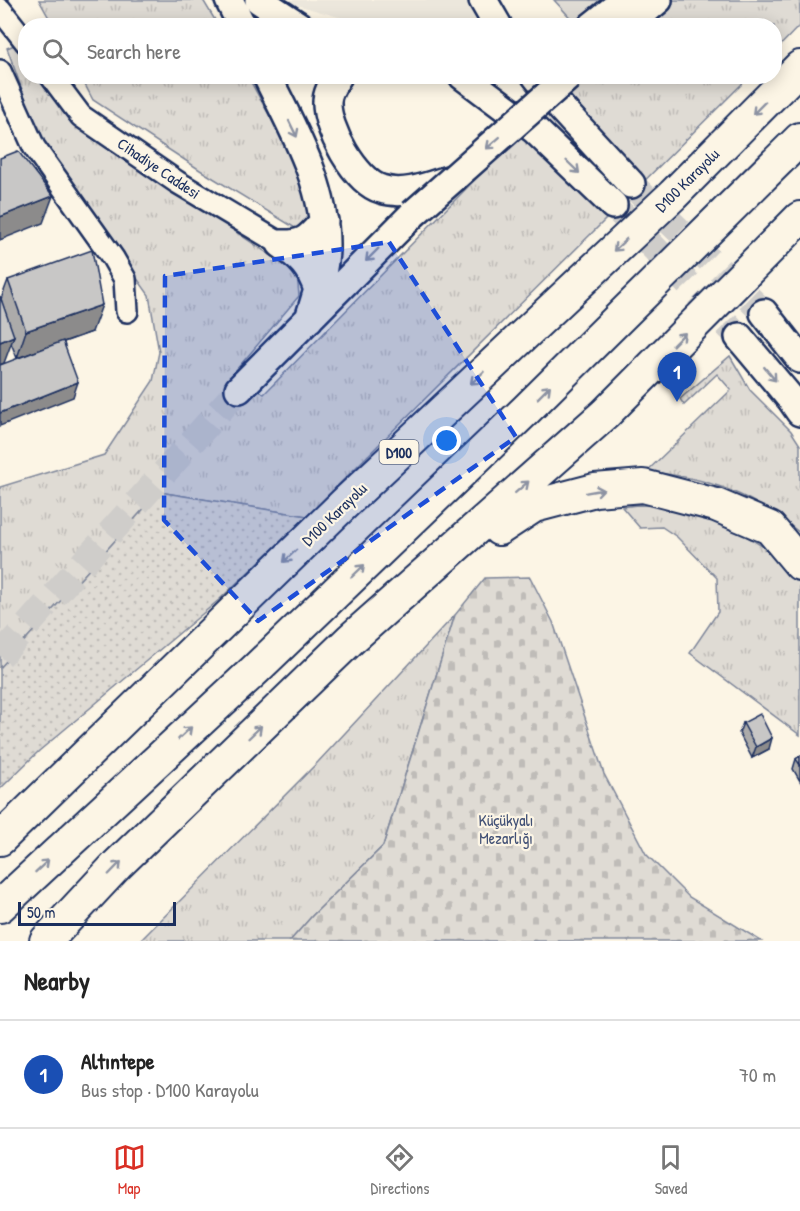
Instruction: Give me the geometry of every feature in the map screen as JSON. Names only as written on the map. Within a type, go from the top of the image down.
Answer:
[{"type":"highway","name":"D100 Karayolu","points":[[0,839],[345,503],[673,195],[800,67]]},
{"type":"highway","points":[[0,906],[256,669],[526,410],[800,139]]},
{"type":"highway","points":[[46,941],[117,865],[351,639],[606,414],[800,218]]},
{"type":"highway","points":[[351,639],[456,558],[534,506],[595,490],[643,486],[716,505],[770,528],[800,564]]},
{"type":"main road","points":[[229,0],[238,18]]},
{"type":"main road","points":[[259,0],[287,18]]},
{"type":"main road","points":[[483,0],[493,18]]},
{"type":"main road","points":[[602,18],[625,0]]},
{"type":"main road","points":[[637,18],[658,0]]},
{"type":"main road","points":[[271,84],[309,161],[324,221],[325,248],[318,290],[309,319]]},
{"type":"main road","points":[[333,84],[327,103],[331,123],[339,145],[366,180],[380,189],[398,192],[417,190],[454,178]]},
{"type":"main road","points":[[474,84],[535,130],[613,205]]},
{"type":"main road","points":[[542,84],[561,108],[631,184]]},
{"type":"main road","points":[[239,389],[413,214],[560,84]]},
{"type":"main road","points":[[281,244],[296,244],[307,240],[324,221]]},
{"type":"main road","points":[[281,244],[300,257],[312,272],[318,290]]},
{"type":"main road","points":[[764,313],[800,359]]},
{"type":"main road","points":[[739,337],[800,412]]},
{"type":"street","points":[[0,9],[18,32]]},
{"type":"street","points":[[0,70],[34,147],[113,258],[125,279],[127,311]]},
{"type":"street","name":"Cihadiye Caddesi","points":[[57,84],[81,116],[177,182],[281,244]]},
{"type":"highlighted area","points":[[389,242],[516,437],[258,621],[164,520],[165,276]]},
{"type":"shaded area","points":[[280,0],[468,0],[480,18],[342,18]]},
{"type":"green space","points":[[39,0],[203,0],[214,18],[49,18]]},
{"type":"green space","points":[[554,0],[609,0],[590,18],[571,18]]},
{"type":"green space","points":[[673,0],[800,0],[800,25],[782,44],[782,18],[652,18]]},
{"type":"green space","points":[[18,46],[18,78],[7,48]]},
{"type":"green space","points":[[20,84],[44,84],[69,120],[297,273],[299,296],[236,370],[264,394],[520,134],[574,84],[742,84],[307,516],[159,492],[0,668],[0,487],[104,455],[153,381],[159,352],[149,295],[42,145]]},
{"type":"green space","points":[[85,84],[252,84],[294,160],[314,215],[300,231],[200,170],[93,100]]},
{"type":"green space","points":[[730,356],[750,390],[791,431],[800,445],[800,533],[765,508],[728,490],[689,478],[646,472],[731,390],[717,374],[684,405],[680,399]]},
{"type":"green space","points":[[159,492],[307,516],[220,599],[39,751],[0,789],[0,668]]},
{"type":"green space","points":[[670,506],[732,527],[770,551],[800,580],[800,735],[690,653],[718,612],[717,578],[677,537],[662,527],[640,528],[622,507]]},
{"type":"green space","name":"Küçükyalı Mezarlığı","points":[[530,577],[553,622],[604,774],[646,854],[689,897],[761,941],[290,941],[383,846],[455,615],[485,578]]},
{"type":"green space","points":[[455,615],[383,846],[290,941],[140,941],[318,762]]},
{"type":"building","points":[[18,151],[53,196],[0,217],[0,158]]},
{"type":"building","points":[[92,250],[102,305],[26,331],[8,280]]},
{"type":"building","points":[[0,296],[14,336],[0,342]]},
{"type":"building","points":[[63,341],[78,382],[0,413],[0,365]]},
{"type":"building","points":[[760,714],[772,738],[756,747],[743,723]]},
{"type":"tunnel","points":[[631,184],[764,313]]},
{"type":"tunnel","points":[[613,205],[739,337]]},
{"type":"tunnel","points":[[0,656],[239,389]]},
{"type":"place","name":"Altıntepe","points":[[677,402]]}]
